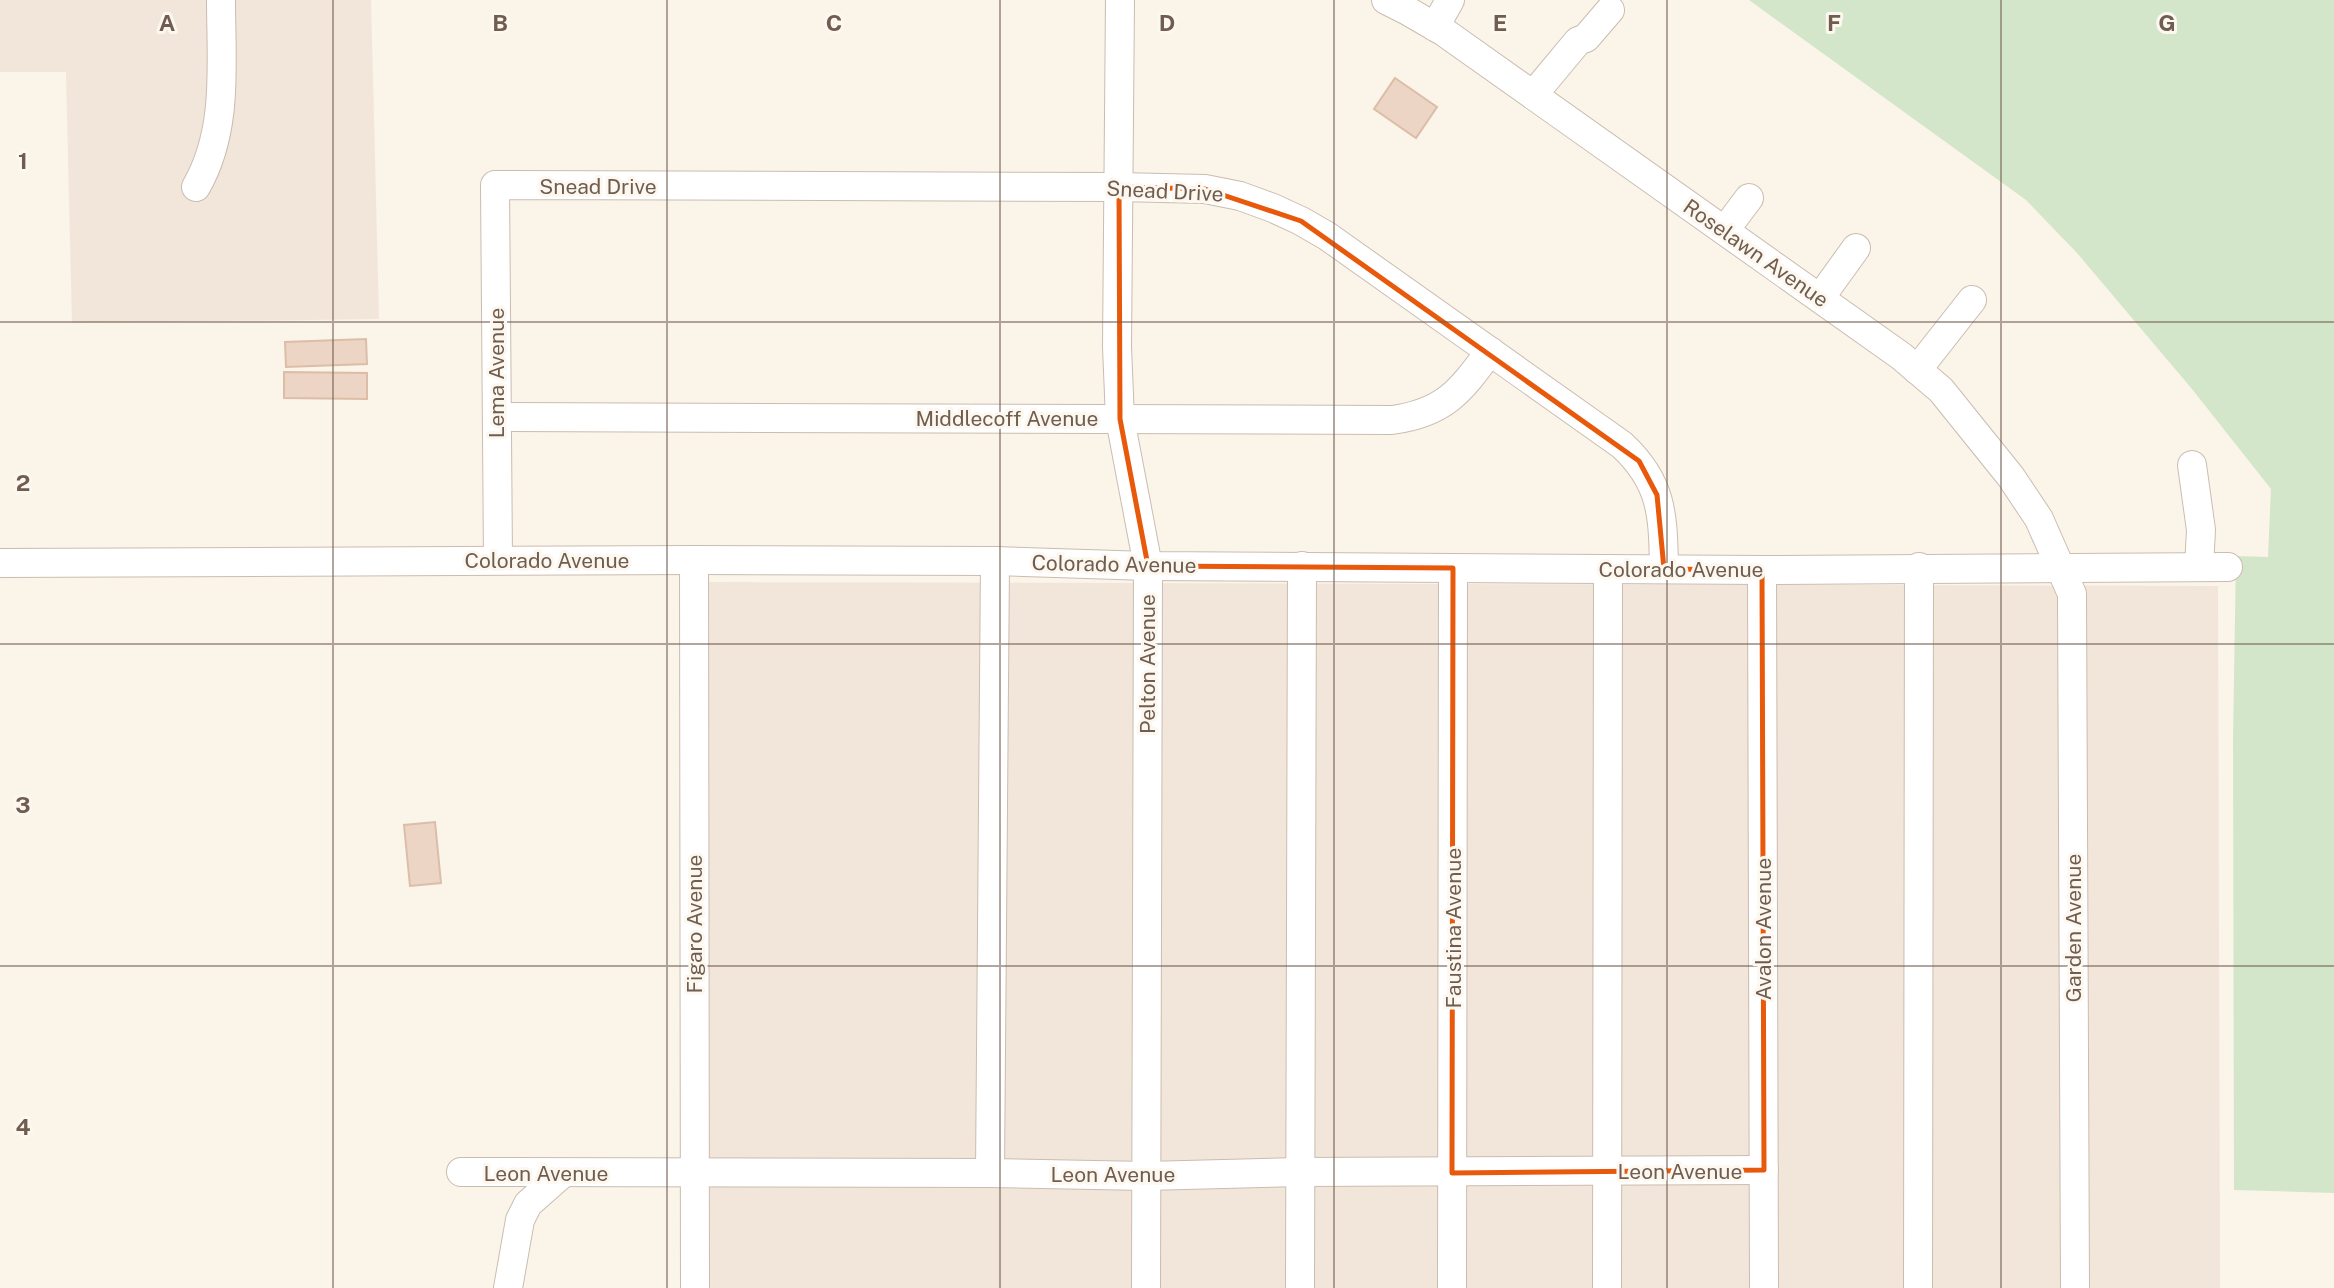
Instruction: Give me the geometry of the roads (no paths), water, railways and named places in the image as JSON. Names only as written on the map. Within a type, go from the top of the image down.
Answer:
[{"type":"street","points":[[197,187],[216,143],[221,113],[221,0]]},
{"type":"street","name":"Pelton Avenue","points":[[1120,0],[1120,419],[1148,566],[1146,1288]]},
{"type":"street","name":"Roselawn Avenue","points":[[1385,0],[1434,27],[1901,356],[1941,390],[2011,477],[2039,519],[2062,569]]},
{"type":"street","points":[[1434,27],[1450,0]]},
{"type":"street","points":[[1532,95],[1577,41],[1586,38],[1610,10]]},
{"type":"street","name":"Snead Drive","points":[[495,186],[1119,187],[1205,190],[1240,196],[1273,208],[1327,236],[1622,445],[1639,461],[1650,477],[1657,495],[1664,569]]},
{"type":"street","name":"Lema Avenue","points":[[495,186],[498,561]]},
{"type":"street","points":[[1724,230],[1749,198]]},
{"type":"street","points":[[1820,298],[1856,248]]},
{"type":"street","points":[[1917,370],[1972,300]]},
{"type":"street","name":"Middlecoff Avenue","points":[[497,417],[1392,420],[1409,418],[1446,402],[1465,386],[1490,351]]},
{"type":"street","points":[[2192,465],[2201,530],[2199,568]]},
{"type":"street","name":"Colorado Avenue","points":[[0,563],[694,560],[1762,570],[2228,567]]},
{"type":"street","name":"Figaro Avenue","points":[[694,560],[695,1288]]},
{"type":"street","points":[[990,1173],[995,561]]},
{"type":"street","points":[[1300,1288],[1302,566]]},
{"type":"street","points":[[1918,1288],[1919,567]]},
{"type":"street","name":"Faustina Avenue","points":[[1452,1288],[1453,568]]},
{"type":"street","points":[[1607,1288],[1608,569]]},
{"type":"street","name":"Garden Avenue","points":[[2062,569],[2072,594],[2075,1288]]},
{"type":"street","name":"Avalon Avenue","points":[[1762,570],[1764,1288]]},
{"type":"street","name":"Leon Avenue","points":[[461,1172],[1146,1176],[1299,1172],[1764,1170]]},
{"type":"street","points":[[508,1288],[520,1220],[528,1204],[563,1173]]}]
